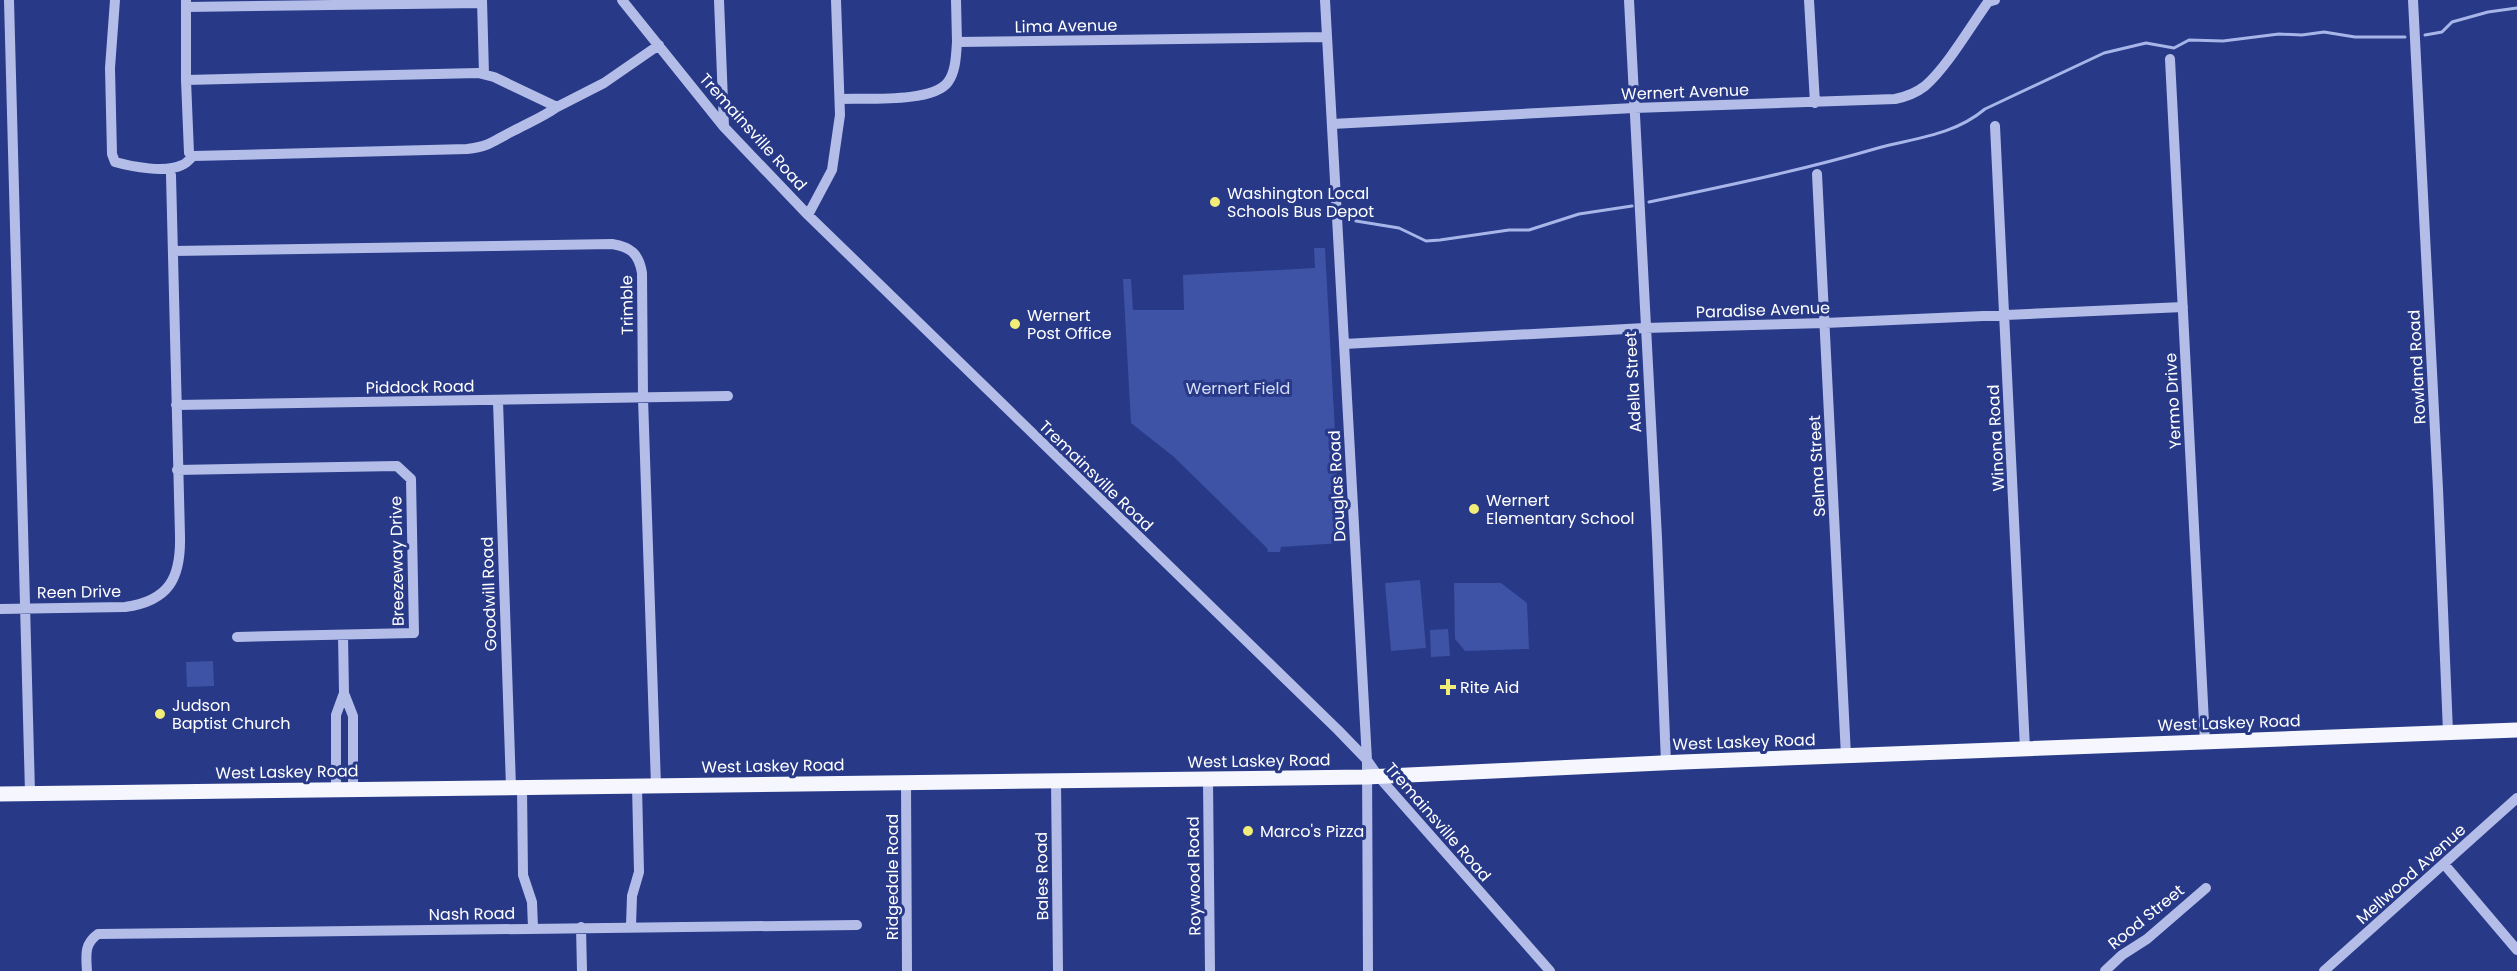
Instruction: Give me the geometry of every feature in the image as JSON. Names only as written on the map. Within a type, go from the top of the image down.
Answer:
[{"type":"main road","name":"West Laskey Road","points":[[0,794],[1056,780],[1208,781],[1372,777],[1666,763],[2517,730]]},
{"type":"street","points":[[9,0],[30,793]]},
{"type":"street","points":[[115,0],[110,68],[112,154],[115,162],[131,166],[166,168],[183,165],[193,156],[467,149],[495,143],[513,130],[543,118],[557,107],[604,83],[658,45]]},
{"type":"street","name":"Tremainsville Road","points":[[622,0],[724,127],[808,215],[1367,760]]},
{"type":"street","points":[[719,0],[724,127]]},
{"type":"street","points":[[808,215],[832,170],[840,115],[836,0]]},
{"type":"street","points":[[840,99],[920,96],[936,91],[948,82],[956,63],[956,0]]},
{"type":"street","name":"Douglas Road","points":[[1325,0],[1367,760],[1372,777],[1368,971]]},
{"type":"street","name":"Adella Street","points":[[1629,0],[1657,538],[1666,763]]},
{"type":"street","points":[[1809,0],[1815,103]]},
{"type":"street","name":"Rowland Road","points":[[2413,0],[2448,732]]},
{"type":"street","points":[[193,156],[189,153],[186,3],[482,1],[484,74]]},
{"type":"street","name":"Wernert Avenue","points":[[1332,123],[1634,108],[1894,99],[1914,93],[1924,86],[1938,71],[1990,1]]},
{"type":"street","name":"Lima Avenue","points":[[957,42],[1327,38]]},
{"type":"street","name":"Yermo Drive","points":[[2170,59],[2205,742]]},
{"type":"street","points":[[186,80],[337,75],[484,74],[494,76],[557,107]]},
{"type":"street","name":"Winona Road","points":[[1995,126],[2025,749]]},
{"type":"street","name":"Selma Street","points":[[1817,174],[1846,756]]},
{"type":"street","points":[[171,175],[177,470]]},
{"type":"street","name":"Trimble","points":[[173,251],[612,244],[626,246],[635,253],[640,261],[642,273],[643,398],[656,786]]},
{"type":"street","name":"Paradise Avenue","points":[[1344,344],[1645,328],[1825,323],[2005,313],[2183,307]]},
{"type":"street","name":"Piddock Road","points":[[176,405],[728,396]]},
{"type":"street","name":"Goodwill Road","points":[[498,400],[516,787],[523,876],[532,902],[533,928]]},
{"type":"street","name":"Breezeway Drive","points":[[177,470],[397,466],[411,479],[414,633],[237,637]]},
{"type":"street","name":"Reen Drive","points":[[0,609],[125,607],[142,605],[157,598],[173,581],[179,561],[177,470]]},
{"type":"street","points":[[336,790],[336,715],[344,693],[344,635]]},
{"type":"street","points":[[344,693],[353,716],[353,790]]},
{"type":"street","name":"Tremainsville Road","points":[[1372,777],[1550,971]]},
{"type":"street","name":"Bales Road","points":[[1056,780],[1058,971]]},
{"type":"street","name":"Roywood Road","points":[[1208,781],[1209,971]]},
{"type":"street","name":"Ridgedale Road","points":[[906,782],[908,971]]},
{"type":"street","points":[[631,926],[632,896],[639,872],[637,786]]},
{"type":"street","name":"Mellwood Avenue","points":[[2324,971],[2517,798]]},
{"type":"street","points":[[2445,864],[2517,950]]},
{"type":"street","name":"Rood Street","points":[[2105,971],[2122,955],[2147,939],[2206,888]]},
{"type":"street","name":"Nash Road","points":[[87,971],[86,951],[90,940],[98,934],[857,925]]},
{"type":"street","points":[[581,927],[582,971]]},
{"type":"green space","name":"Wernert Field","points":[[1314,248],[1325,248],[1341,543],[1281,547],[1280,552],[1268,552],[1267,548],[1174,457],[1131,423],[1123,279],[1131,279],[1133,310],[1184,310],[1183,275],[1315,268]]},
{"type":"green space","points":[[1420,580],[1426,648],[1391,651],[1385,583]]},
{"type":"green space","points":[[1454,583],[1501,583],[1527,603],[1529,649],[1465,651],[1455,639]]},
{"type":"green space","points":[[1448,629],[1450,656],[1431,657],[1430,630]]},
{"type":"green space","points":[[213,661],[214,686],[187,687],[186,662]]},
{"type":"waterway","points":[[2425,35],[2442,32],[2452,22],[2488,12],[2517,8]]},
{"type":"waterway","points":[[1649,202],[1793,171],[1948,130],[1961,125],[1985,109],[2104,53],[2146,43],[2174,48],[2189,40],[2223,41],[2279,34],[2302,35],[2324,32],[2355,37],[2405,37]]},
{"type":"waterway","points":[[1356,221],[1399,228],[1426,241],[1509,230],[1529,230],[1579,214],[1632,206]]},
{"type":"place","name":"Washington Local Schools Bus Depot","points":[[1215,202]]},
{"type":"place","name":"Wernert Post Office","points":[[1015,324]]},
{"type":"place","name":"Wernert Elementary School","points":[[1474,509]]},
{"type":"place","name":"Rite Aid","points":[[1448,687]]},
{"type":"place","name":"Judson Baptist Church","points":[[160,714]]},
{"type":"place","name":"Marco's Pizza","points":[[1248,831]]}]
